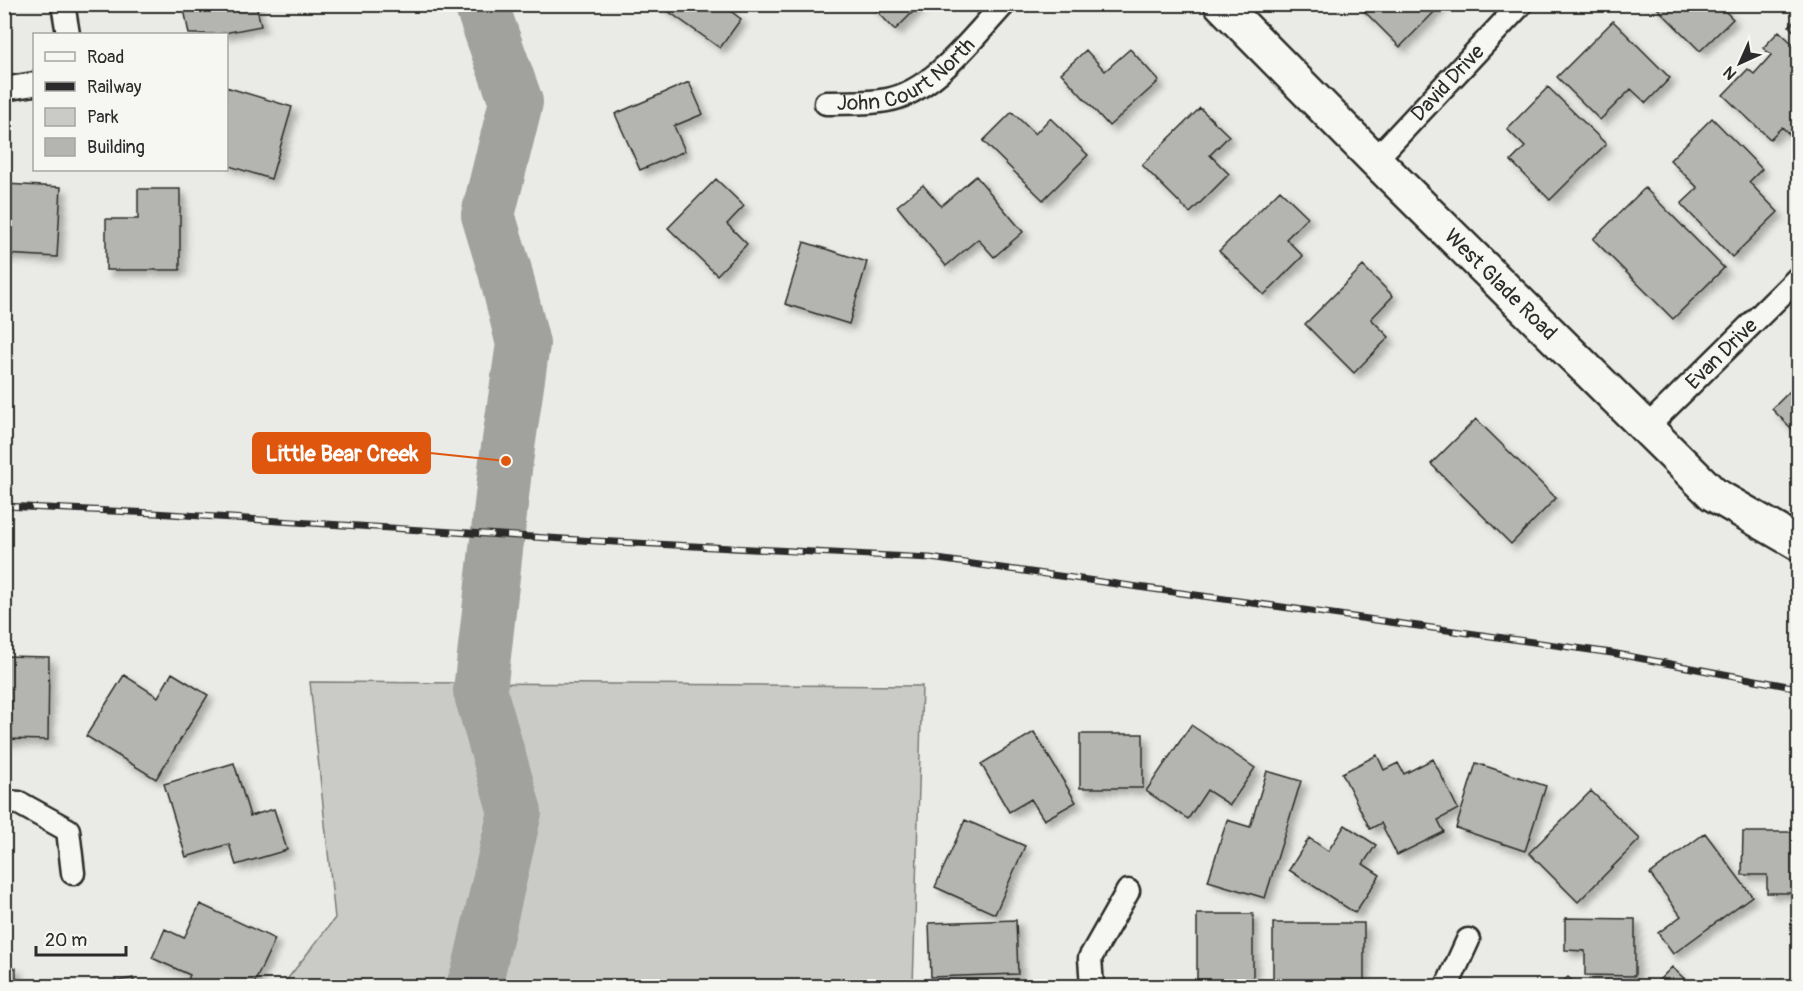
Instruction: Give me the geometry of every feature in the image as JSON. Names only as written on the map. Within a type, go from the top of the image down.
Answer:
[{"type":"main road","name":"West Glade Road","points":[[1221,4],[1375,160],[1713,494],[1798,543]]},
{"type":"street","points":[[63,4],[68,33]]},
{"type":"street","name":"John Court North","points":[[826,103],[887,100],[913,91],[945,67],[1004,4]]},
{"type":"street","name":"David Drive","points":[[1375,160],[1521,4]]},
{"type":"street","points":[[4,89],[33,84]]},
{"type":"street","name":"Evan Drive","points":[[1646,428],[1798,278]]},
{"type":"street","points":[[4,802],[19,803],[68,830],[73,873]]},
{"type":"street","points":[[1092,987],[1090,958],[1128,891]]},
{"type":"street","points":[[1447,987],[1468,940]]},
{"type":"green space","points":[[310,682],[922,686],[913,986],[282,986],[335,918]]},
{"type":"building","points":[[183,4],[256,4],[261,26],[224,33],[189,33]]},
{"type":"building","points":[[658,4],[721,4],[741,19],[720,48]]},
{"type":"building","points":[[870,4],[921,4],[895,30]]},
{"type":"building","points":[[1357,4],[1442,4],[1400,47]]},
{"type":"building","points":[[1653,4],[1718,4],[1733,19],[1700,51]]},
{"type":"building","points":[[1798,18],[1798,36],[1789,26]]},
{"type":"building","points":[[1613,21],[1670,78],[1646,103],[1631,89],[1600,120],[1557,77]]},
{"type":"building","points":[[1779,31],[1798,49],[1798,143],[1782,127],[1770,139],[1723,95],[1748,69],[1754,74],[1771,55],[1763,48]]},
{"type":"building","points":[[1130,49],[1159,81],[1109,126],[1061,73],[1086,50],[1105,71]]},
{"type":"building","points":[[689,82],[703,114],[674,126],[685,151],[640,170],[615,114]]},
{"type":"building","points":[[1548,87],[1606,144],[1550,200],[1511,161],[1525,147],[1507,129]]},
{"type":"building","points":[[228,88],[292,107],[271,179],[228,166]]},
{"type":"building","points":[[1200,108],[1229,136],[1210,155],[1229,174],[1190,213],[1142,165]]},
{"type":"building","points":[[1012,112],[1035,134],[1050,118],[1088,155],[1043,200],[983,141]]},
{"type":"building","points":[[1712,118],[1762,169],[1749,182],[1778,212],[1732,257],[1681,204],[1698,188],[1670,160]]},
{"type":"building","points":[[976,176],[1023,232],[994,257],[978,239],[946,266],[897,206],[923,185],[941,206]]},
{"type":"building","points":[[716,179],[744,206],[727,224],[747,244],[717,275],[668,228]]},
{"type":"building","points":[[4,184],[61,187],[57,257],[4,254]]},
{"type":"building","points":[[1645,188],[1724,268],[1673,319],[1593,239]]},
{"type":"building","points":[[138,189],[180,189],[180,270],[106,270],[106,219],[138,219]]},
{"type":"building","points":[[1280,190],[1308,217],[1286,239],[1303,256],[1264,295],[1219,251]]},
{"type":"building","points":[[804,242],[867,262],[849,324],[785,304]]},
{"type":"building","points":[[1363,266],[1393,296],[1371,319],[1389,337],[1354,373],[1305,324]]},
{"type":"building","points":[[1798,383],[1798,435],[1772,409]]},
{"type":"building","points":[[1476,419],[1556,498],[1511,544],[1431,464]]},
{"type":"building","points":[[4,656],[49,657],[48,740],[4,739]]},
{"type":"building","points":[[172,673],[208,695],[156,779],[86,736],[124,675],[158,697]]},
{"type":"building","points":[[1191,725],[1255,768],[1230,805],[1207,790],[1188,819],[1146,791]]},
{"type":"building","points":[[1034,732],[1076,802],[1044,820],[1031,799],[1009,812],[981,764]]},
{"type":"building","points":[[1080,734],[1143,734],[1143,788],[1080,788]]},
{"type":"building","points":[[1377,755],[1384,770],[1398,763],[1404,774],[1433,759],[1458,809],[1438,820],[1444,832],[1397,855],[1381,823],[1370,829],[1342,773]]},
{"type":"building","points":[[234,763],[250,816],[274,809],[287,850],[236,865],[229,844],[186,857],[164,784]]},
{"type":"building","points":[[1476,763],[1546,786],[1525,851],[1456,828]]},
{"type":"building","points":[[1267,771],[1301,781],[1265,898],[1208,881],[1227,820],[1250,827]]},
{"type":"building","points":[[1591,791],[1640,839],[1578,902],[1529,853]]},
{"type":"building","points":[[965,820],[1025,846],[995,914],[935,887]]},
{"type":"building","points":[[1345,825],[1376,845],[1363,864],[1380,875],[1355,913],[1289,870],[1309,838],[1328,851]]},
{"type":"building","points":[[1743,832],[1798,832],[1798,893],[1767,893],[1767,875],[1742,875]]},
{"type":"building","points":[[1705,833],[1752,896],[1673,954],[1658,933],[1681,916],[1650,874]]},
{"type":"building","points":[[200,904],[275,939],[253,986],[185,986],[190,975],[152,958],[165,929],[184,938]]},
{"type":"building","points":[[1197,914],[1253,914],[1253,986],[1197,986]]},
{"type":"building","points":[[1565,918],[1635,919],[1635,976],[1585,975],[1585,951],[1565,950]]},
{"type":"building","points":[[1016,920],[1018,974],[931,977],[929,923]]},
{"type":"building","points":[[1273,923],[1364,923],[1364,986],[1273,986]]},
{"type":"building","points":[[1672,967],[1692,986],[1653,986]]},
{"type":"building","points":[[4,968],[16,968],[16,986],[4,986]]},
{"type":"building","points":[[1568,977],[1578,986],[1558,986]]},
{"type":"building","points":[[133,978],[135,986],[91,986]]},
{"type":"waterway","points":[[473,986],[478,973],[515,812],[480,691],[506,461],[523,344],[488,215],[516,102],[481,4]]},
{"type":"railway","points":[[4,506],[930,558],[1612,653],[1798,688]]},
{"type":"place","name":"Little Bear Creek","points":[[506,461]]}]
